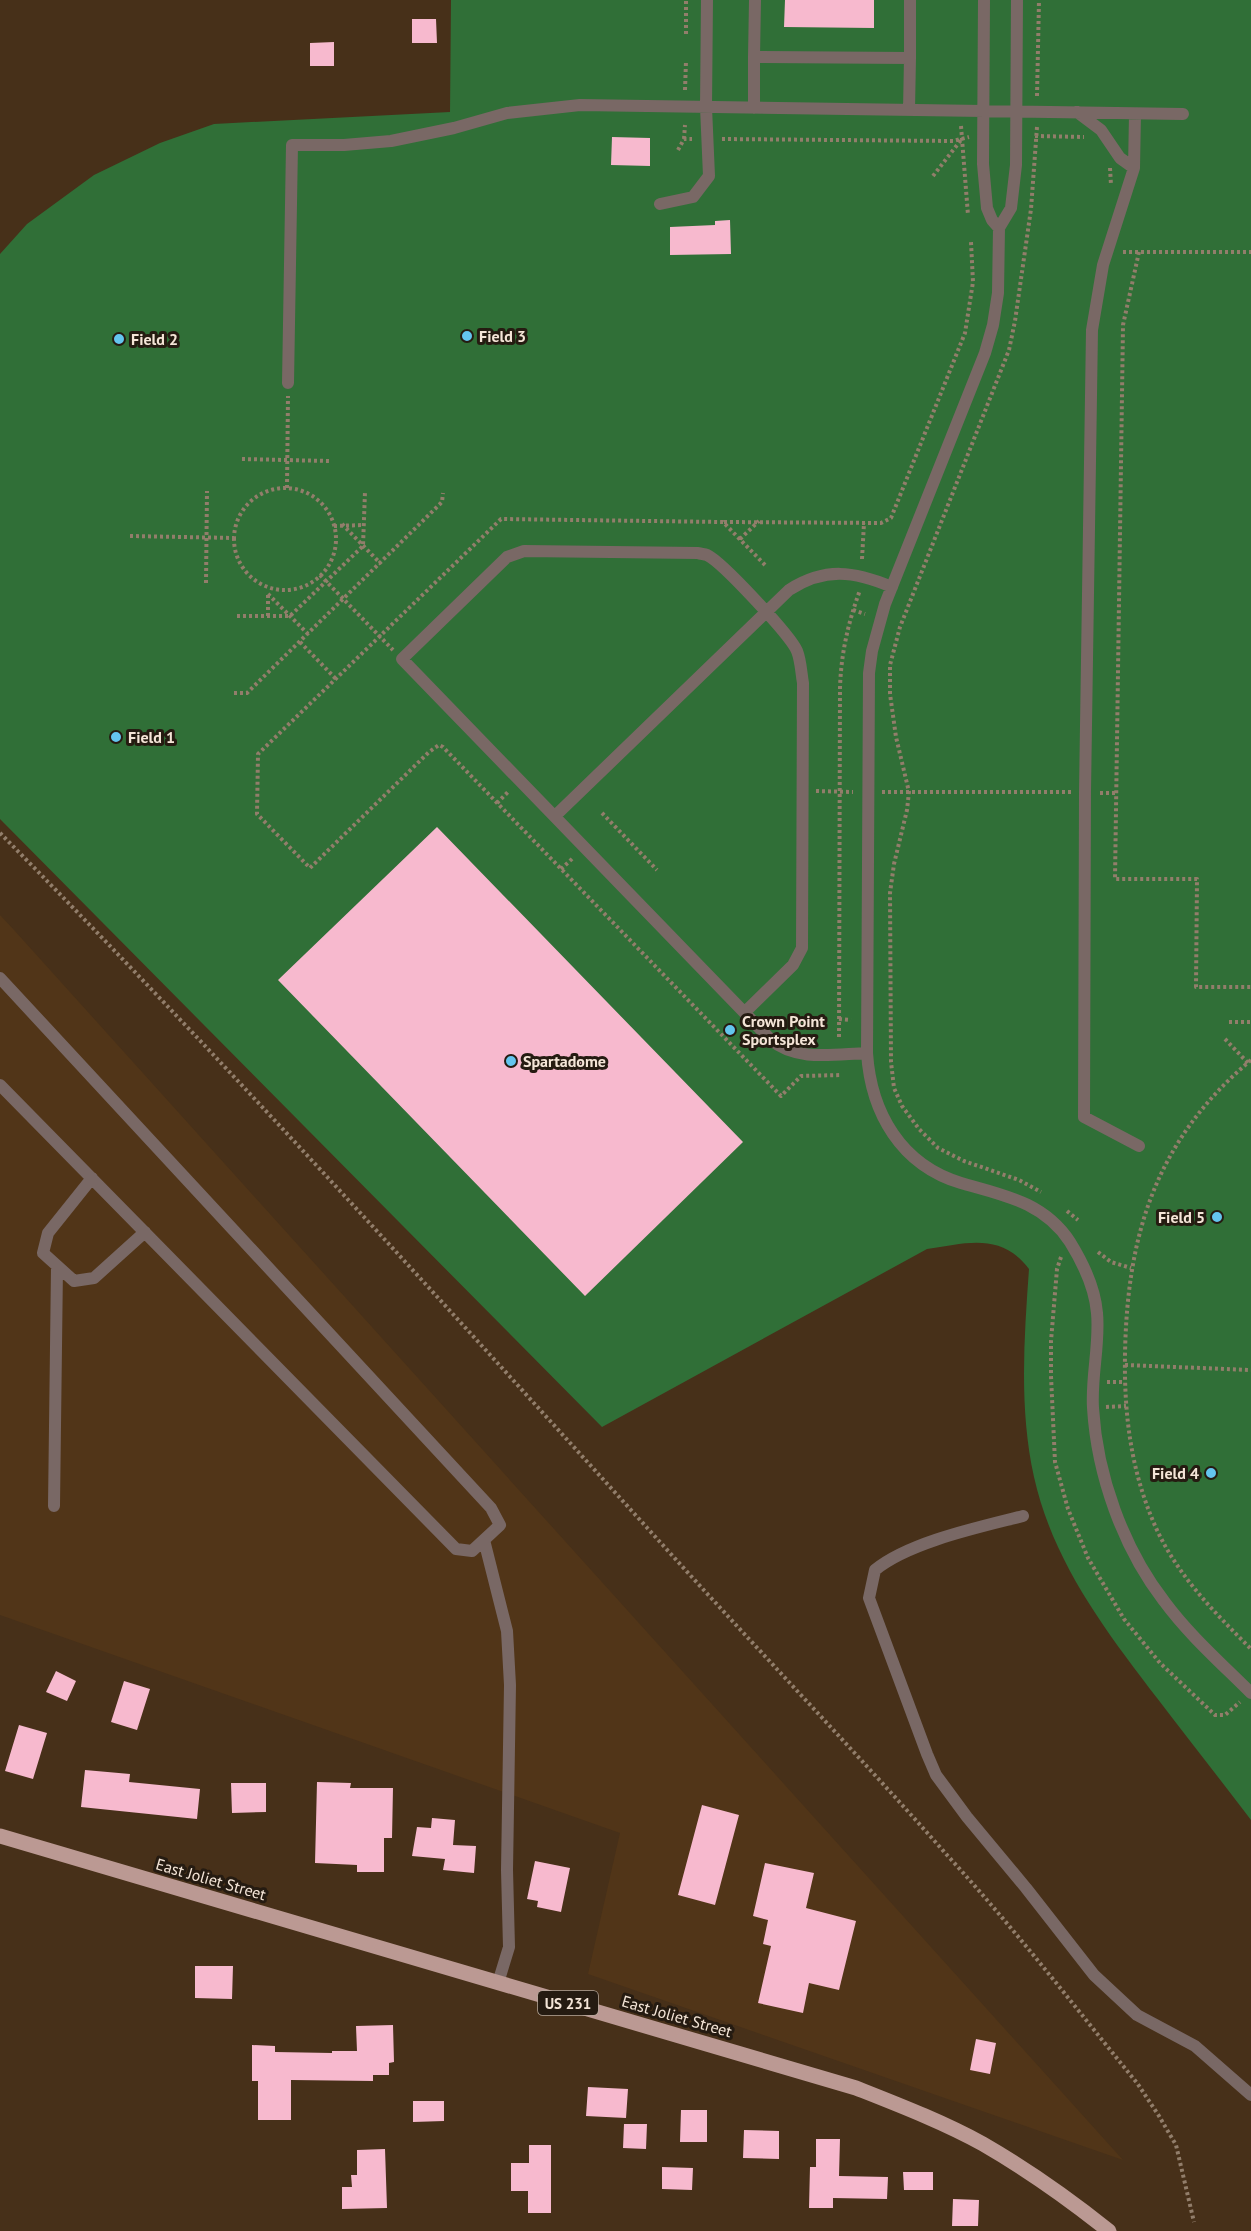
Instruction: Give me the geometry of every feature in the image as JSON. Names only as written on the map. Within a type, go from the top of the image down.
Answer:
[{"type":"main road","name":"East Joliet Street","points":[[0,1836],[856,2088],[920,2114],[982,2144],[1052,2186],[1109,2231]]},
{"type":"lane","points":[[660,204],[693,197],[709,176],[706,107],[707,0]]},
{"type":"lane","points":[[753,108],[755,0]]},
{"type":"lane","points":[[909,110],[910,0]]},
{"type":"lane","points":[[984,0],[982,165],[987,208],[992,220],[999,228]]},
{"type":"lane","points":[[1017,0],[1017,155],[1011,208],[999,228],[999,278],[996,309],[989,339],[877,629],[869,673],[867,1053],[869,1078],[874,1097],[889,1126],[908,1152],[924,1165],[942,1175],[1014,1198],[1032,1207],[1065,1235],[1088,1276],[1095,1297],[1098,1314],[1093,1408],[1105,1478],[1115,1510],[1128,1542],[1163,1601],[1186,1628],[1251,1693]]},
{"type":"lane","points":[[754,57],[910,58]]},
{"type":"lane","points":[[288,383],[292,146],[391,141],[454,128],[507,113],[580,105],[1183,114]]},
{"type":"lane","points":[[1077,112],[1101,130],[1120,158],[1134,168]]},
{"type":"lane","points":[[1135,114],[1134,168],[1103,265],[1092,330],[1085,792],[1084,1117],[1139,1146]]},
{"type":"lane","points":[[745,1012],[793,965],[802,948],[803,683],[800,662],[790,638],[714,560],[698,553],[524,551],[507,557],[402,659],[771,1040],[789,1052],[802,1054],[867,1053]]},
{"type":"lane","points":[[555,816],[781,597],[799,584],[826,575],[849,573],[892,587]]},
{"type":"lane","points":[[0,978],[491,1508],[500,1525],[472,1551],[456,1549],[0,1085]]},
{"type":"lane","points":[[92,1178],[48,1233],[43,1253],[74,1281],[94,1278],[145,1232]]},
{"type":"lane","points":[[54,1506],[57,1267]]},
{"type":"lane","points":[[1023,1516],[970,1530],[895,1556],[875,1570],[870,1598],[927,1754],[936,1775],[1094,1975],[1137,2015],[1195,2046],[1251,2095]]},
{"type":"lane","points":[[484,1540],[507,1631],[510,1685],[507,1870],[509,1947],[498,1983]]},
{"type":"path","points":[[686,0],[686,34]]},
{"type":"path","points":[[1037,96],[1039,0]]},
{"type":"path","points":[[685,90],[686,61]]},
{"type":"path","points":[[678,150],[684,139],[685,125]]},
{"type":"path","points":[[961,126],[968,215]]},
{"type":"path","points":[[1037,126],[1031,209],[1009,350],[900,627],[890,665],[892,710],[909,792],[891,879],[891,1062],[894,1088],[902,1106],[919,1129],[938,1148],[950,1155],[1019,1180],[1048,1196]]},
{"type":"path","points":[[1028,135],[1089,138]]},
{"type":"path","points":[[721,139],[941,141],[961,140],[973,136]]},
{"type":"path","points":[[684,139],[692,139]]},
{"type":"path","points":[[933,176],[961,140]]},
{"type":"path","points":[[1109,162],[1110,188]]},
{"type":"path","points":[[723,522],[864,523],[884,522],[893,515],[964,333],[972,297],[971,242]]},
{"type":"path","points":[[1120,252],[1251,252]]},
{"type":"path","points":[[1139,252],[1123,325],[1115,879],[1197,879],[1196,987],[1251,987]]},
{"type":"path","points":[[287,488],[288,383]]},
{"type":"path","points":[[242,459],[329,460]]},
{"type":"path","points":[[287,488],[303,491],[313,496],[328,512],[334,526],[336,545],[333,556],[320,575],[300,587],[289,589],[270,587],[257,581],[242,565],[237,555],[234,538],[237,522],[250,502],[270,490],[287,488]]},
{"type":"path","points":[[206,583],[207,491]]},
{"type":"path","points":[[237,616],[290,616],[363,546],[365,492]]},
{"type":"path","points":[[234,693],[247,693],[442,502],[443,493]]},
{"type":"path","points":[[740,539],[759,521]]},
{"type":"path","points":[[862,559],[864,523]]},
{"type":"path","points":[[342,524],[381,564]]},
{"type":"path","points":[[334,526],[364,525]]},
{"type":"path","points":[[130,536],[234,538]]},
{"type":"path","points":[[320,575],[402,659]]},
{"type":"path","points":[[268,616],[270,587]]},
{"type":"path","points":[[839,1037],[841,667],[853,610],[860,590]]},
{"type":"path","points":[[268,594],[308,634]]},
{"type":"path","points":[[853,610],[865,614]]},
{"type":"path","points":[[300,642],[336,679]]},
{"type":"path","points":[[310,868],[429,752],[439,745],[781,1096],[801,1076],[842,1075]]},
{"type":"path","points":[[803,791],[1073,792]]},
{"type":"path","points":[[1097,793],[1117,793]]},
{"type":"path","points":[[602,813],[657,870]]},
{"type":"path","points":[[0,833],[89,924],[504,1368],[949,1857],[1137,2084],[1160,2116],[1176,2145],[1194,2222]]},
{"type":"path","points":[[839,1019],[851,1020]]},
{"type":"path","points":[[883,1019],[891,1019]]},
{"type":"path","points":[[1228,1022],[1251,1022]]},
{"type":"path","points":[[1225,1039],[1249,1061],[1203,1108],[1173,1150],[1146,1211],[1131,1268],[1127,1305],[1126,1406],[1131,1452],[1138,1479],[1150,1514],[1165,1544],[1196,1591],[1251,1649]]},
{"type":"path","points":[[1062,1208],[1078,1220]]},
{"type":"path","points":[[1098,1252],[1111,1262],[1131,1268]]},
{"type":"path","points":[[1125,1365],[1251,1370]]},
{"type":"path","points":[[1105,1382],[1125,1382]]},
{"type":"path","points":[[1106,1408],[1126,1406]]},
{"type":"shaded area","points":[[0,915],[1123,2160],[588,1974],[620,1833],[0,1615]]},
{"type":"green space","name":"Crown Point Sportsplex","points":[[451,0],[1251,0],[1251,1820],[1100,1621],[1054,1538],[1034,1477],[1029,1451],[1024,1374],[1029,1269],[1018,1257],[1007,1249],[982,1243],[956,1244],[927,1249],[602,1427],[0,819],[0,254],[27,224],[94,175],[160,143],[214,124],[450,112]]},
{"type":"building","points":[[785,0],[874,0],[874,28],[784,27]]},
{"type":"building","points":[[412,19],[436,19],[437,43],[412,43]]},
{"type":"building","points":[[334,42],[334,66],[310,66],[310,43]]},
{"type":"building","points":[[612,137],[650,138],[650,166],[611,165]]},
{"type":"building","points":[[730,220],[731,254],[670,255],[670,227],[715,225],[715,221]]},
{"type":"building","name":"Spartadome","points":[[437,827],[743,1142],[585,1296],[278,980]]},
{"type":"building","points":[[56,1671],[76,1681],[67,1701],[46,1692]]},
{"type":"building","points":[[124,1681],[150,1689],[137,1730],[111,1722]]},
{"type":"building","points":[[19,1725],[47,1733],[33,1779],[5,1771]]},
{"type":"building","points":[[85,1770],[130,1774],[129,1782],[200,1789],[197,1819],[81,1807]]},
{"type":"building","points":[[317,1782],[351,1783],[350,1788],[393,1788],[392,1838],[384,1838],[384,1872],[357,1872],[357,1865],[315,1863]]},
{"type":"building","points":[[231,1783],[266,1783],[266,1812],[232,1813]]},
{"type":"building","points":[[702,1805],[739,1815],[715,1905],[678,1895]]},
{"type":"building","points":[[432,1818],[455,1820],[453,1845],[476,1846],[474,1873],[443,1870],[445,1859],[412,1856],[417,1827],[431,1828]]},
{"type":"building","points":[[535,1861],[570,1868],[561,1912],[537,1907],[538,1901],[527,1899]]},
{"type":"building","points":[[765,1863],[814,1873],[806,1908],[856,1921],[839,1990],[809,1983],[803,2013],[758,2003],[771,1946],[763,1944],[768,1920],[753,1916]]},
{"type":"building","points":[[195,1966],[233,1966],[232,1999],[195,1998]]},
{"type":"building","points":[[393,2025],[394,2062],[389,2063],[389,2075],[373,2075],[373,2081],[291,2080],[291,2120],[258,2120],[258,2081],[252,2081],[252,2045],[275,2046],[275,2052],[357,2051],[356,2026]]},
{"type":"building","points":[[976,2039],[996,2043],[990,2074],[970,2070]]},
{"type":"building","points":[[588,2087],[628,2089],[626,2118],[586,2116]]},
{"type":"building","points":[[413,2101],[444,2101],[444,2121],[413,2122]]},
{"type":"building","points":[[681,2110],[707,2110],[707,2142],[680,2142]]},
{"type":"building","points":[[624,2124],[647,2124],[646,2149],[623,2148]]},
{"type":"building","points":[[744,2130],[779,2131],[779,2159],[743,2158]]},
{"type":"building","points":[[816,2139],[840,2139],[839,2176],[888,2177],[887,2199],[833,2198],[833,2208],[809,2208],[810,2167],[816,2167]]},
{"type":"building","points":[[529,2145],[551,2145],[551,2213],[528,2213],[528,2191],[511,2191],[511,2163],[529,2163]]},
{"type":"building","points":[[385,2149],[387,2208],[342,2209],[342,2187],[352,2187],[351,2175],[357,2175],[357,2150]]},
{"type":"building","points":[[662,2167],[693,2168],[692,2190],[662,2189]]},
{"type":"building","points":[[903,2172],[933,2172],[933,2190],[904,2190]]},
{"type":"building","points":[[953,2199],[979,2200],[978,2226],[952,2226]]},
{"type":"place","name":"Field 3","points":[[467,336]]},
{"type":"place","name":"Field 2","points":[[119,339]]},
{"type":"place","name":"Field 1","points":[[116,737]]},
{"type":"place","name":"Crown Point Sportsplex","points":[[730,1030]]},
{"type":"place","name":"Spartadome","points":[[511,1061]]},
{"type":"place","name":"Field 5","points":[[1217,1217]]},
{"type":"place","name":"Field 4","points":[[1211,1473]]}]
